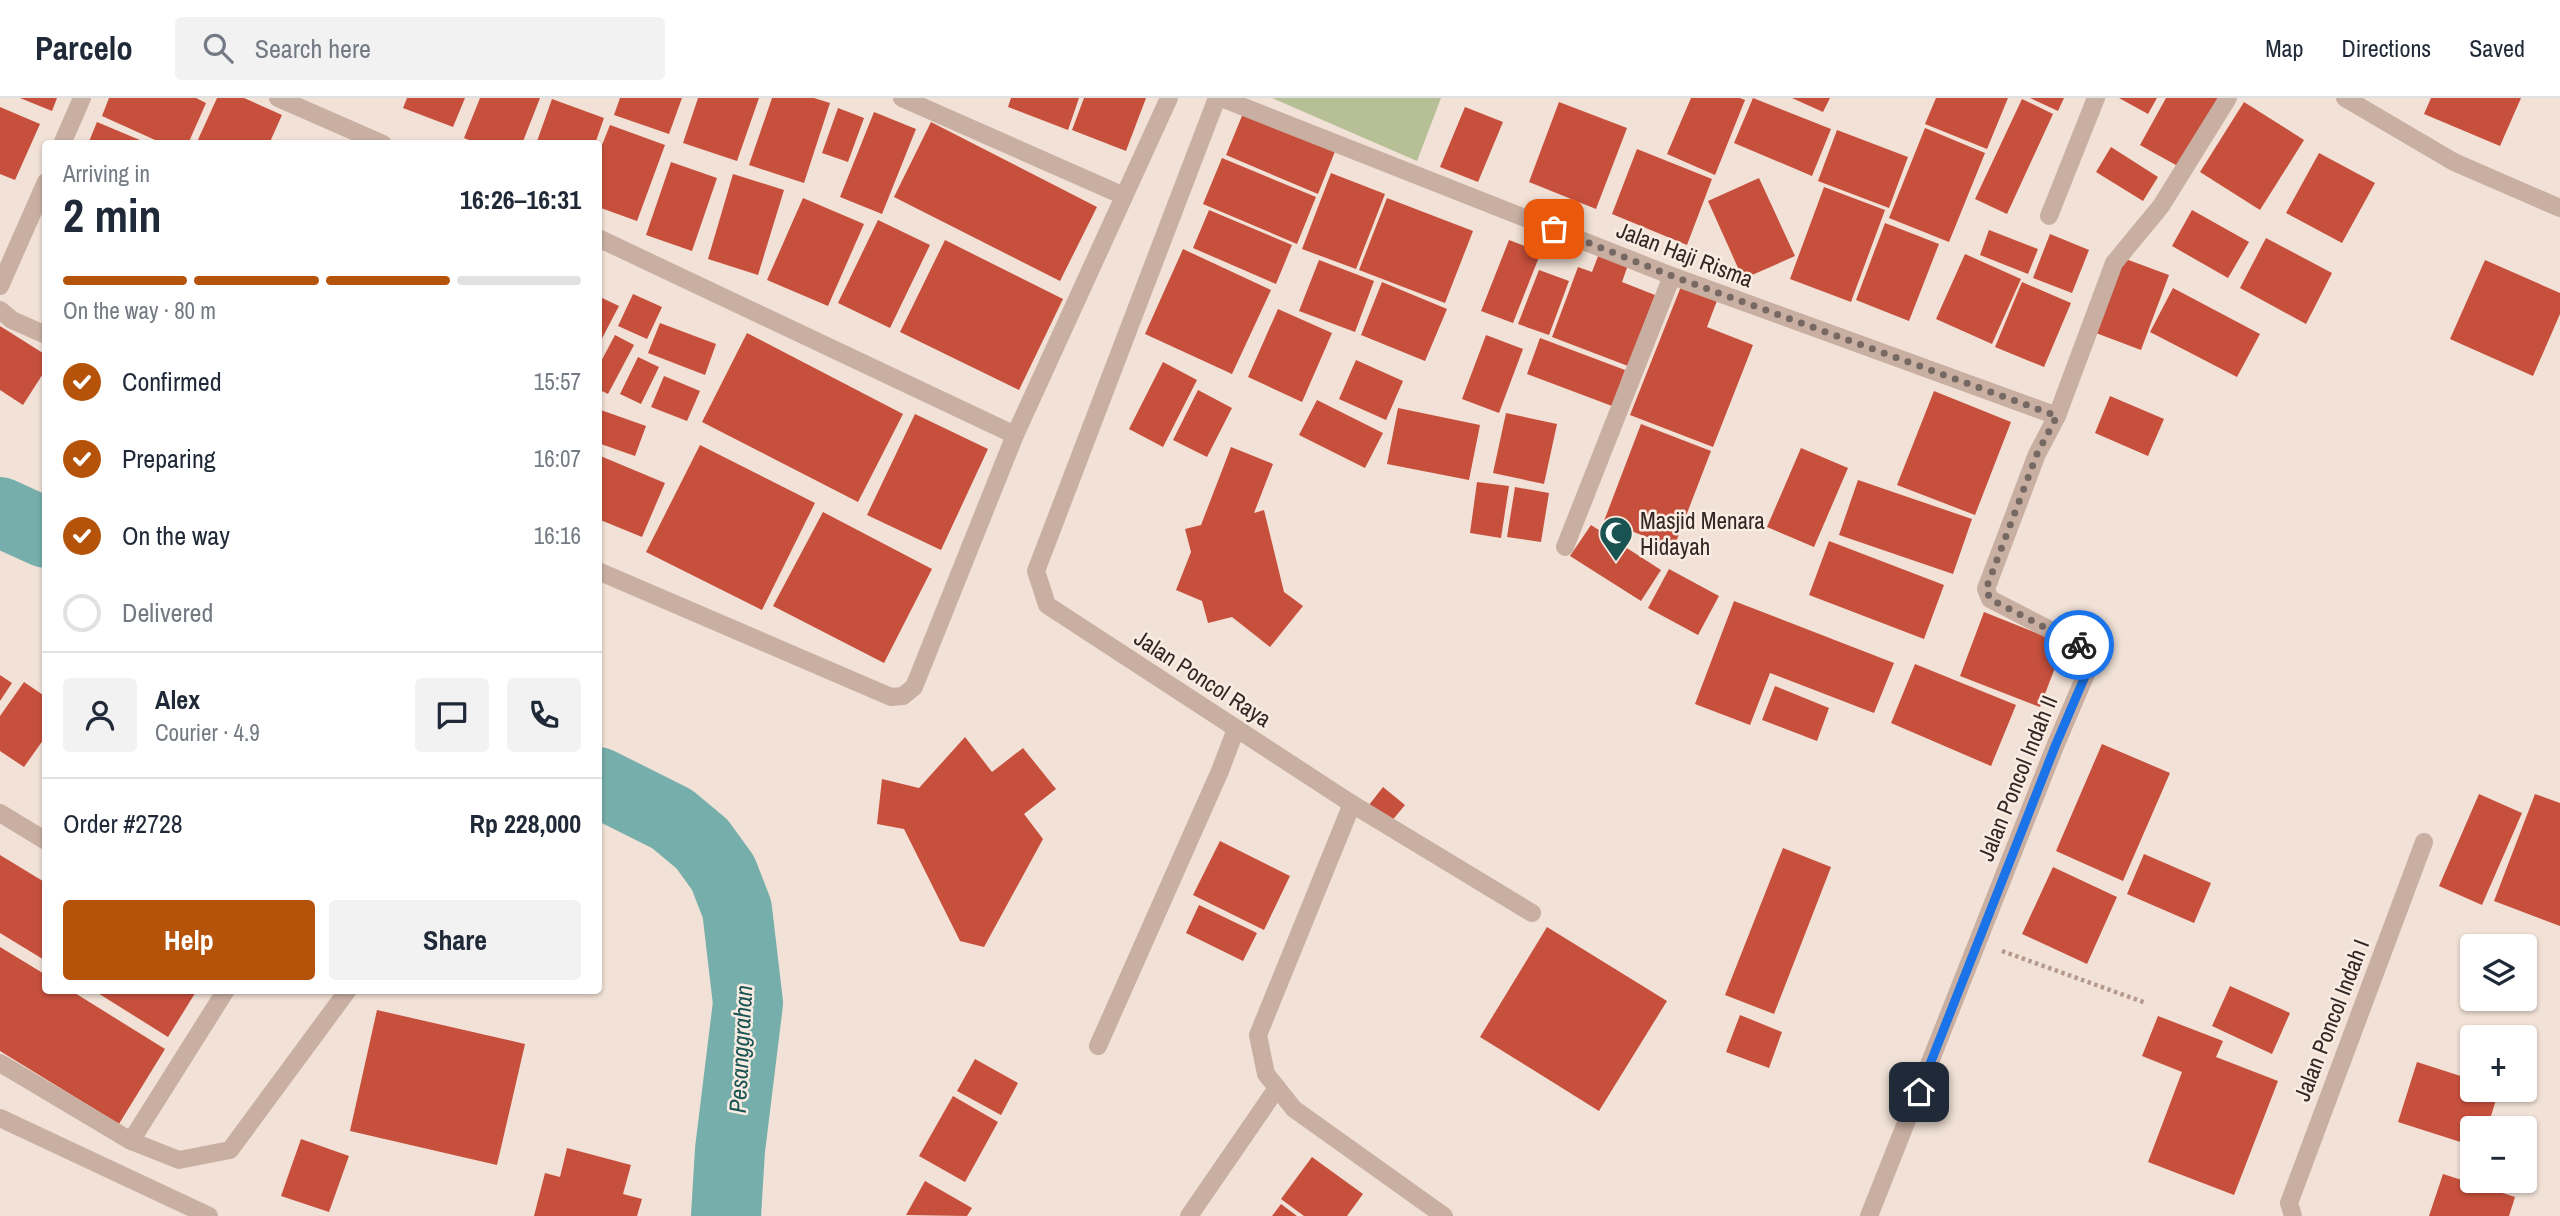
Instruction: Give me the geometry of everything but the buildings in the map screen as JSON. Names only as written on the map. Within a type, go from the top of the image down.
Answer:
[{"type":"street","points":[[64,140],[82,98]]},
{"type":"street","points":[[278,98],[374,140]]},
{"type":"street","points":[[902,98],[1124,196]]},
{"type":"street","points":[[602,573],[891,697],[903,696],[914,687],[1015,435],[1169,98]]},
{"type":"street","name":"Jalan Haji Risma","points":[[1219,98],[1672,276],[2057,416]]},
{"type":"street","name":"Jalan Poncol Raya","points":[[1219,98],[1036,571],[1047,605],[1352,804],[1532,913]]},
{"type":"street","points":[[2049,216],[2096,98]]},
{"type":"street","points":[[2057,416],[2114,263],[2161,206],[2228,98]]},
{"type":"street","points":[[2344,98],[2454,162],[2560,208]]},
{"type":"street","points":[[0,286],[42,191]]},
{"type":"street","points":[[602,240],[1015,435]]},
{"type":"street","points":[[1565,547],[1672,276]]},
{"type":"street","points":[[0,310],[12,320],[42,333]]},
{"type":"street","name":"Jalan Poncol Indah II","points":[[1869,1216],[2056,744],[2095,653],[1990,599],[1986,589],[2037,454],[2057,416]]},
{"type":"street","points":[[1098,1046],[1236,729]]},
{"type":"street","points":[[1352,804],[1258,1035],[1266,1074],[1294,1109],[1444,1216]]},
{"type":"street","points":[[0,813],[42,839]]},
{"type":"street","name":"Jalan Poncol Indah I","points":[[2293,1216],[2289,1203],[2424,842]]},
{"type":"street","points":[[131,1141],[223,994]]},
{"type":"street","points":[[0,1063],[131,1141],[179,1160],[230,1150],[345,994]]},
{"type":"street","points":[[1189,1216],[1277,1088]]},
{"type":"street","points":[[0,1118],[209,1216]]},
{"type":"path","points":[[1978,943],[2146,1003]]},
{"type":"green space","points":[[1272,98],[1441,98],[1417,161]]},
{"type":"waterway","name":"Pesanggrahan","points":[[0,512],[42,531]]},
{"type":"waterway","name":"Pesanggrahan","points":[[602,784],[672,819],[702,844],[723,873],[737,909],[748,1003],[730,1150],[726,1216]]},
{"type":"way so far","points":[[1554,229],[1672,276],[2057,416],[2037,454],[1986,589],[1990,599],[2079,645]]},
{"type":"place","name":"Masjid Menara Hidayah","points":[[1616,563]]},
{"type":"route","points":[[1919,1092],[2056,744],[2095,653],[2079,645]]}]
